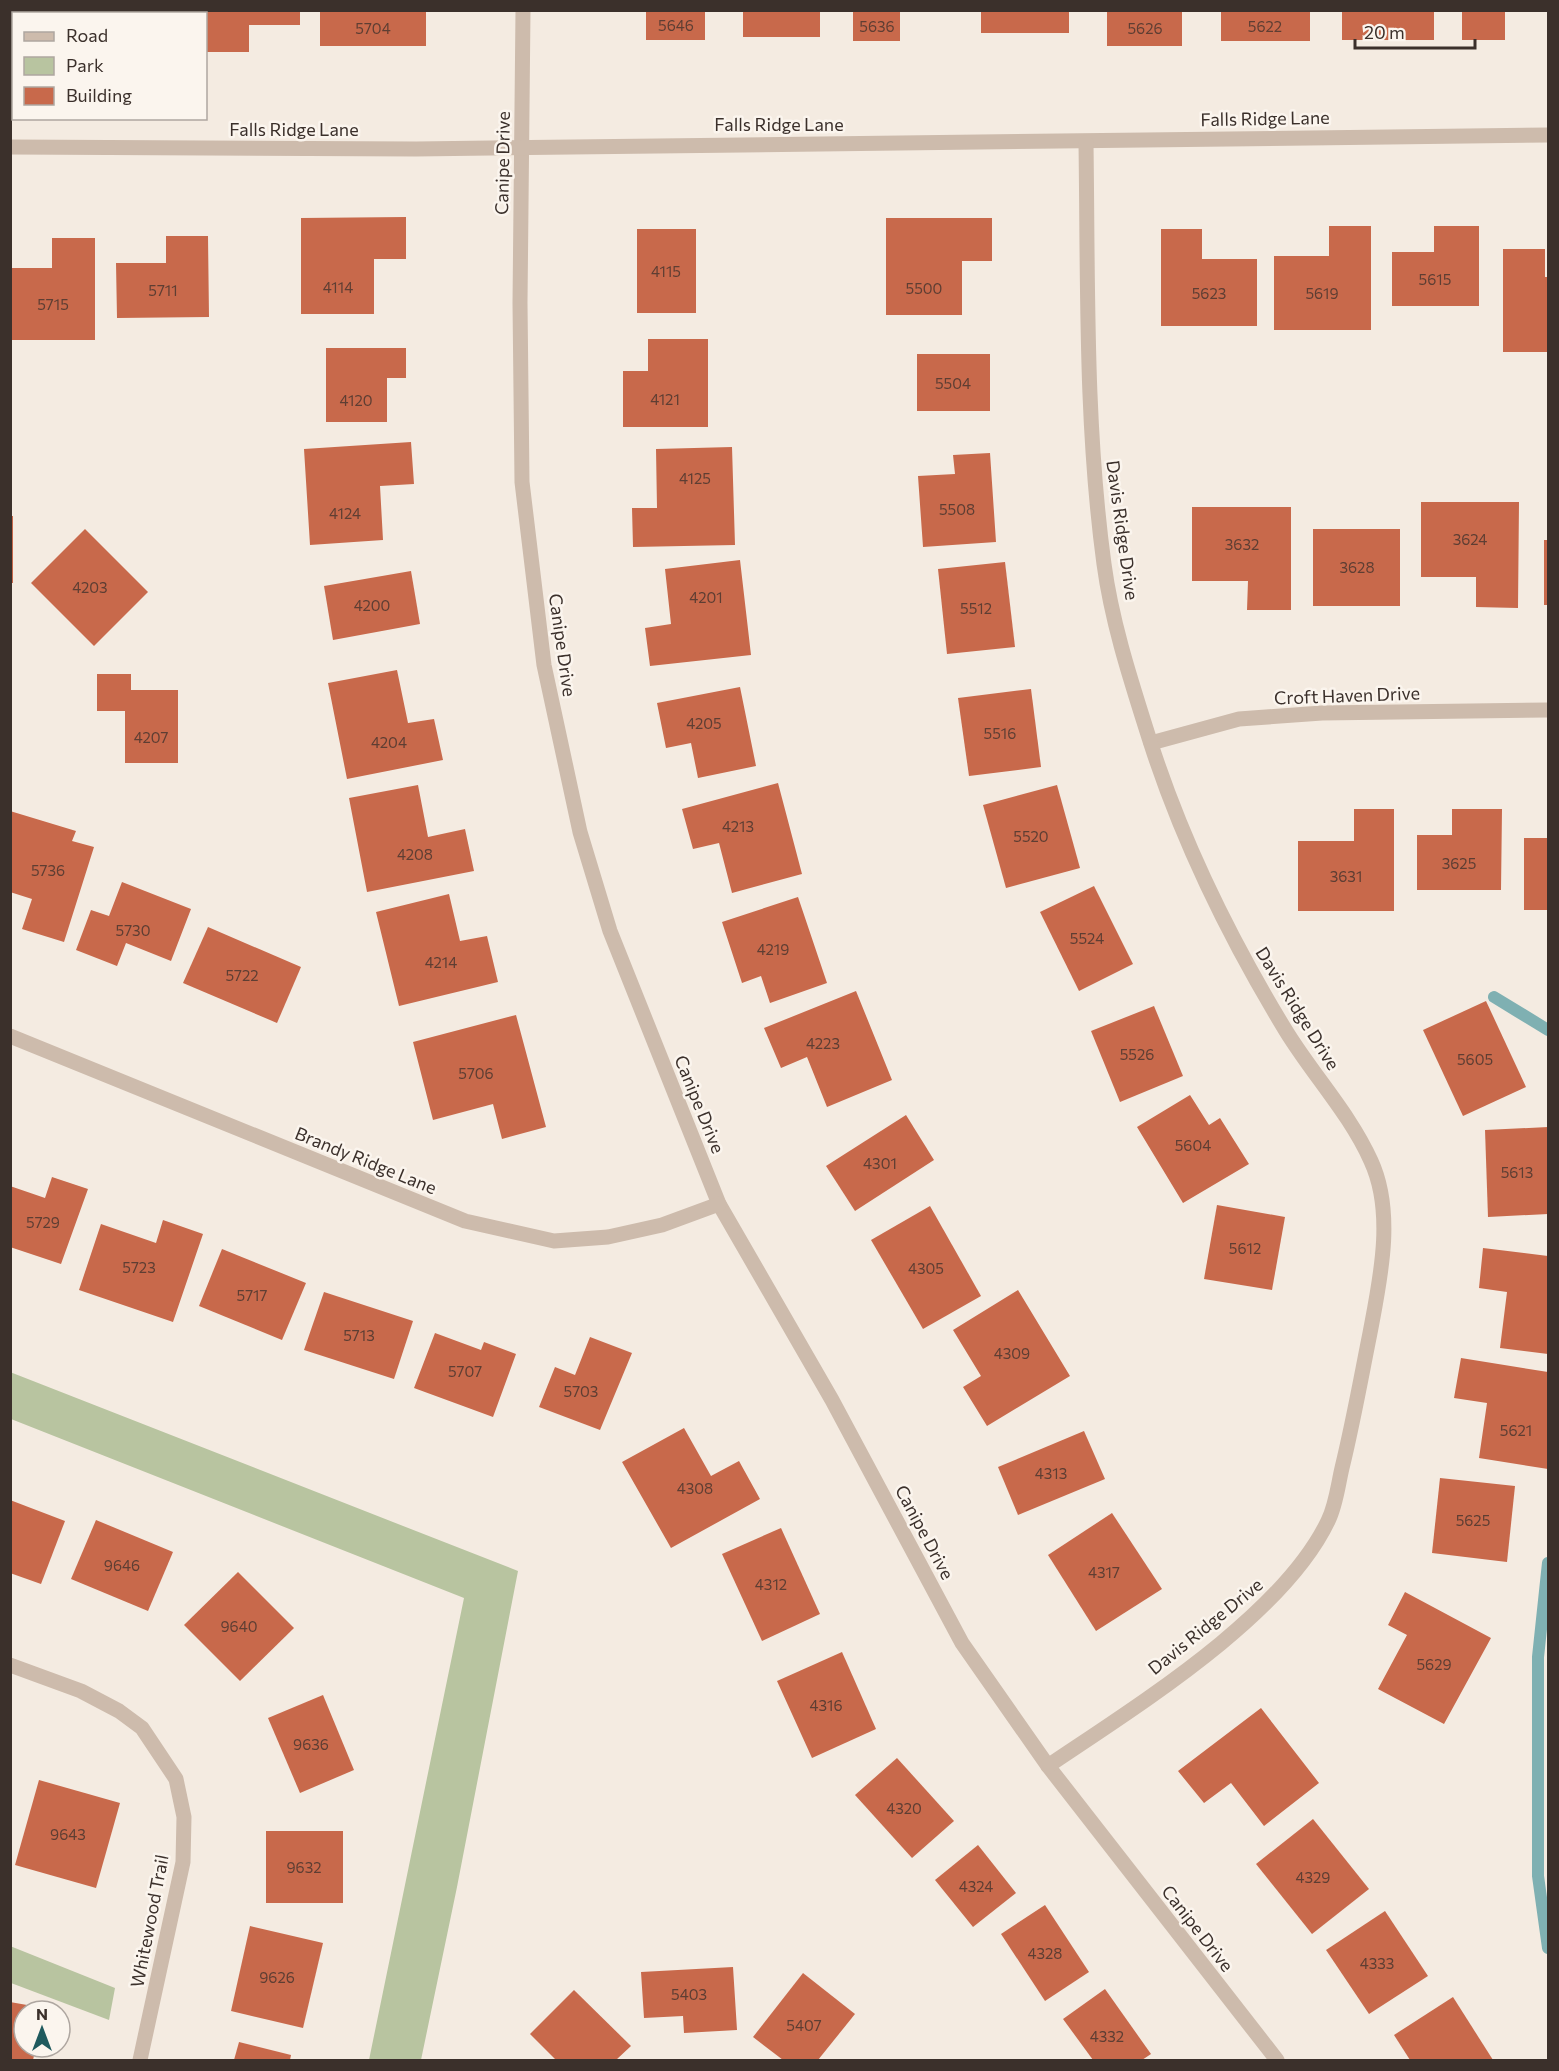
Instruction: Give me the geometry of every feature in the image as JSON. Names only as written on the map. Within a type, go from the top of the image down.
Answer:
[{"type":"street","name":"Canipe Drive","points":[[523,10],[520,303],[522,482],[544,666],[580,832],[610,931],[719,1204],[832,1400],[962,1643],[1048,1766],[1277,2061]]},
{"type":"street","name":"Falls Ridge Lane","points":[[10,147],[416,149],[521,146],[1086,143],[1208,138],[1548,135]]},
{"type":"street","name":"Davis Ridge Drive","points":[[1048,1766],[1218,1645],[1278,1590],[1314,1545],[1330,1517],[1351,1433],[1379,1284],[1383,1233],[1381,1198],[1374,1166],[1354,1127],[1307,1065],[1276,1015],[1220,916],[1181,828],[1151,743],[1120,638],[1104,567],[1090,425],[1086,143]]},
{"type":"street","name":"Croft Haven Drive","points":[[1151,743],[1239,719],[1322,713],[1548,710]]},
{"type":"street","name":"Brandy Ridge Lane","points":[[10,1036],[465,1221],[554,1241],[608,1237],[662,1226],[719,1204]]},
{"type":"street","name":"Whitewood Trail","points":[[10,1665],[81,1691],[119,1711],[142,1728],[176,1779],[184,1817],[183,1862],[140,2061]]},
{"type":"green space","points":[[10,1372],[518,1571],[421,2060],[369,2060],[464,1598],[11,1419]]},
{"type":"green space","points":[[10,1946],[115,1988],[109,2020],[72,2006],[72,1999],[53,1999],[11,1983]]},
{"type":"building","points":[[10,10],[72,10],[72,12],[12,12],[12,50],[10,50]]},
{"type":"building","points":[[106,10],[171,10],[171,12],[106,12]]},
{"type":"building","points":[[206,10],[300,10],[300,25],[249,25],[249,52],[207,52]]},
{"type":"building","points":[[320,10],[426,10],[426,46],[320,46]]},
{"type":"building","points":[[646,10],[705,10],[705,40],[646,40]]},
{"type":"building","points":[[743,10],[820,10],[820,37],[743,37]]},
{"type":"building","points":[[853,10],[900,10],[900,41],[853,41]]},
{"type":"building","points":[[981,10],[1069,10],[1069,33],[981,33]]},
{"type":"building","points":[[1107,10],[1182,10],[1182,46],[1107,46]]},
{"type":"building","points":[[1221,10],[1310,10],[1310,41],[1221,41]]},
{"type":"building","points":[[1342,10],[1434,10],[1434,40],[1342,40]]},
{"type":"building","points":[[1462,10],[1505,10],[1505,40],[1462,40]]},
{"type":"building","points":[[406,217],[406,259],[374,259],[374,314],[301,314],[301,218]]},
{"type":"building","points":[[886,218],[992,218],[992,261],[962,261],[962,315],[886,315]]},
{"type":"building","points":[[1329,226],[1371,226],[1371,330],[1274,330],[1274,256],[1329,256]]},
{"type":"building","points":[[1434,226],[1479,226],[1479,306],[1392,306],[1392,252],[1434,252]]},
{"type":"building","points":[[637,229],[696,229],[696,313],[637,313]]},
{"type":"building","points":[[1161,229],[1202,229],[1202,259],[1257,259],[1257,326],[1161,326]]},
{"type":"building","points":[[166,236],[208,236],[209,317],[117,318],[116,263],[166,263]]},
{"type":"building","points":[[52,238],[95,238],[95,340],[10,340],[10,268],[52,268]]},
{"type":"building","points":[[1503,249],[1545,249],[1545,277],[1548,277],[1548,352],[1503,352]]},
{"type":"building","points":[[648,339],[708,339],[708,427],[623,427],[623,371],[648,371]]},
{"type":"building","points":[[326,348],[406,348],[406,378],[387,378],[387,422],[326,422]]},
{"type":"building","points":[[917,354],[990,354],[990,411],[917,411]]},
{"type":"building","points":[[411,442],[414,484],[380,486],[383,540],[310,545],[304,449]]},
{"type":"building","points":[[732,447],[735,545],[633,547],[632,508],[657,508],[656,449]]},
{"type":"building","points":[[990,453],[996,542],[923,547],[918,476],[955,474],[953,455]]},
{"type":"building","points":[[1421,502],[1519,502],[1518,608],[1476,607],[1476,577],[1421,577]]},
{"type":"building","points":[[1192,507],[1291,507],[1291,610],[1247,610],[1248,581],[1192,581]]},
{"type":"building","points":[[10,516],[13,516],[13,583],[10,583]]},
{"type":"building","points":[[85,529],[148,592],[94,646],[31,583]]},
{"type":"building","points":[[1313,529],[1400,529],[1400,606],[1313,606]]},
{"type":"building","points":[[1544,540],[1548,540],[1548,605],[1544,605]]},
{"type":"building","points":[[740,560],[751,655],[650,666],[645,628],[671,624],[665,569]]},
{"type":"building","points":[[1005,562],[1015,647],[947,654],[938,569]]},
{"type":"building","points":[[411,571],[420,624],[333,640],[324,586]]},
{"type":"building","points":[[397,670],[408,723],[434,719],[443,760],[347,779],[328,683]]},
{"type":"building","points":[[97,674],[131,674],[131,690],[178,690],[178,763],[125,763],[125,711],[97,711]]},
{"type":"building","points":[[740,687],[756,766],[698,778],[691,743],[666,748],[657,703]]},
{"type":"building","points":[[1031,689],[1041,767],[969,776],[958,698]]},
{"type":"building","points":[[778,783],[802,874],[732,893],[719,843],[693,849],[682,809]]},
{"type":"building","points":[[418,785],[428,837],[465,829],[474,871],[367,892],[349,798]]},
{"type":"building","points":[[1057,785],[1080,868],[1006,888],[983,805]]},
{"type":"building","points":[[1354,809],[1394,809],[1394,911],[1298,911],[1298,841],[1354,841]]},
{"type":"building","points":[[1452,809],[1502,809],[1501,890],[1417,890],[1417,835],[1452,835]]},
{"type":"building","points":[[10,811],[76,831],[72,841],[94,847],[64,942],[22,929],[32,899],[10,892]]},
{"type":"building","points":[[1524,838],[1548,838],[1548,910],[1524,910]]},
{"type":"building","points":[[122,882],[191,909],[171,961],[126,943],[117,966],[76,950],[91,910],[109,916]]},
{"type":"building","points":[[1094,886],[1133,964],[1079,991],[1040,912]]},
{"type":"building","points":[[449,894],[460,941],[487,936],[498,982],[399,1006],[376,912]]},
{"type":"building","points":[[798,897],[827,983],[770,1003],[761,976],[742,983],[722,922]]},
{"type":"building","points":[[208,927],[301,967],[277,1023],[183,983]]},
{"type":"building","points":[[856,991],[892,1080],[827,1107],[807,1057],[781,1068],[764,1028]]},
{"type":"building","points":[[1486,1001],[1526,1087],[1463,1116],[1423,1030]]},
{"type":"building","points":[[1154,1006],[1183,1076],[1120,1102],[1091,1031]]},
{"type":"building","points":[[516,1015],[546,1127],[502,1139],[493,1104],[433,1120],[413,1042]]},
{"type":"building","points":[[1190,1095],[1209,1125],[1220,1118],[1249,1164],[1183,1203],[1137,1127]]},
{"type":"building","points":[[906,1115],[934,1160],[855,1211],[826,1166]]},
{"type":"building","points":[[1548,1127],[1548,1214],[1488,1217],[1485,1130]]},
{"type":"building","points":[[52,1177],[88,1189],[61,1264],[10,1247],[10,1186],[45,1198]]},
{"type":"building","points":[[1217,1205],[1285,1217],[1272,1290],[1204,1279]]},
{"type":"building","points":[[930,1206],[981,1296],[923,1329],[871,1240]]},
{"type":"building","points":[[163,1220],[203,1234],[173,1322],[79,1290],[101,1224],[156,1243]]},
{"type":"building","points":[[1483,1248],[1548,1256],[1548,1354],[1500,1348],[1507,1292],[1479,1288]]},
{"type":"building","points":[[222,1249],[306,1283],[282,1340],[199,1306]]},
{"type":"building","points":[[1018,1290],[1070,1376],[987,1426],[963,1387],[981,1376],[953,1330]]},
{"type":"building","points":[[324,1292],[413,1321],[394,1379],[304,1350]]},
{"type":"building","points":[[435,1333],[481,1350],[484,1342],[516,1354],[493,1417],[414,1388]]},
{"type":"building","points":[[590,1337],[632,1353],[600,1430],[539,1407],[555,1367],[575,1375]]},
{"type":"building","points":[[1461,1358],[1548,1372],[1548,1469],[1479,1458],[1487,1403],[1454,1398]]},
{"type":"building","points":[[684,1428],[711,1476],[739,1461],[760,1499],[671,1548],[622,1462]]},
{"type":"building","points":[[1084,1431],[1105,1479],[1018,1515],[998,1467]]},
{"type":"building","points":[[1440,1478],[1515,1486],[1507,1562],[1432,1553]]},
{"type":"building","points":[[10,1500],[65,1521],[41,1584],[10,1573]]},
{"type":"building","points":[[1112,1513],[1162,1589],[1096,1631],[1048,1555]]},
{"type":"building","points":[[96,1520],[173,1552],[148,1611],[71,1579]]},
{"type":"building","points":[[781,1528],[820,1614],[762,1641],[722,1554]]},
{"type":"building","points":[[238,1572],[294,1628],[240,1681],[184,1625]]},
{"type":"building","points":[[1405,1592],[1491,1638],[1444,1724],[1378,1689],[1407,1635],[1388,1625]]},
{"type":"building","points":[[842,1652],[876,1729],[812,1758],[777,1681]]},
{"type":"building","points":[[323,1695],[354,1770],[300,1793],[268,1718]]},
{"type":"building","points":[[1261,1708],[1319,1783],[1264,1826],[1231,1783],[1204,1803],[1178,1771]]},
{"type":"building","points":[[897,1758],[954,1821],[912,1858],[855,1795]]},
{"type":"building","points":[[39,1780],[120,1803],[96,1888],[15,1865]]},
{"type":"building","points":[[1313,1819],[1369,1889],[1312,1934],[1256,1864]]},
{"type":"building","points":[[266,1831],[343,1831],[343,1903],[266,1903]]},
{"type":"building","points":[[978,1845],[1016,1893],[973,1927],[935,1880]]},
{"type":"building","points":[[1045,1905],[1089,1972],[1045,2001],[1001,1934]]},
{"type":"building","points":[[1385,1911],[1428,1976],[1369,2014],[1326,1950]]},
{"type":"building","points":[[250,1926],[323,1943],[303,2028],[231,2011]]},
{"type":"building","points":[[733,1967],[737,2030],[684,2033],[683,2016],[644,2018],[641,1972]]},
{"type":"building","points":[[803,1973],[855,2014],[818,2060],[783,2060],[753,2037]]},
{"type":"building","points":[[1105,1989],[1151,2054],[1142,2060],[1093,2060],[1063,2019]]},
{"type":"building","points":[[574,1990],[631,2046],[616,2060],[556,2060],[530,2034]]},
{"type":"building","points":[[1453,1997],[1493,2060],[1410,2060],[1394,2035]]},
{"type":"building","points":[[10,2002],[12,2002],[12,2059],[33,2059],[10,2060]]},
{"type":"building","points":[[239,2042],[291,2055],[290,2060],[234,2060]]},
{"type":"waterway","points":[[1494,997],[1548,1030]]},
{"type":"waterway","points":[[1548,1563],[1538,1657],[1538,1876],[1548,1948]]}]
